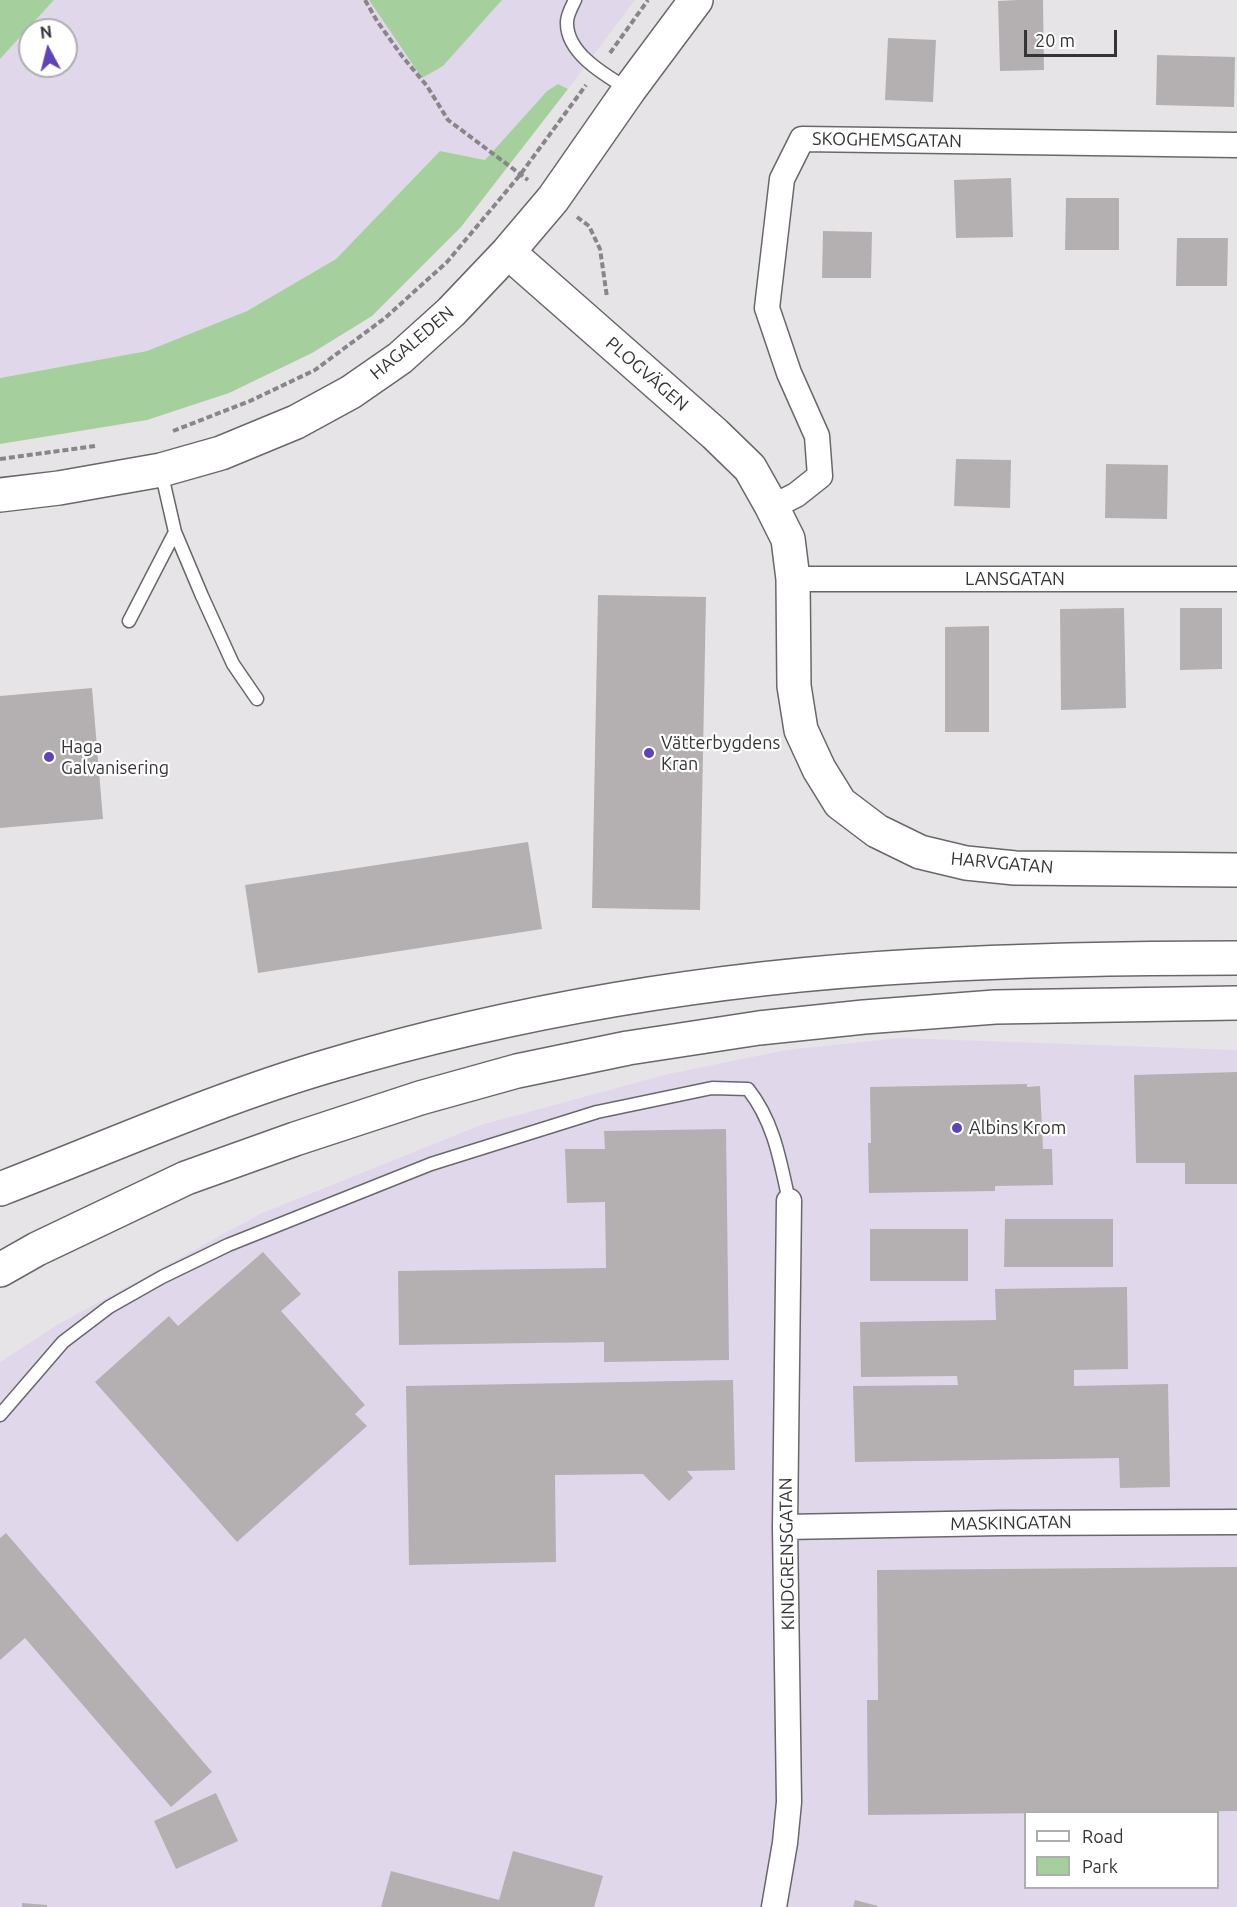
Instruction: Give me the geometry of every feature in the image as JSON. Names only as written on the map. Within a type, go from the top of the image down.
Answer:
[{"type":"main road","name":"HAGALEDEN","points":[[0,495],[59,488],[161,470],[221,453],[296,422],[351,392],[400,358],[443,320],[508,252],[553,199],[629,90],[696,0]]},
{"type":"main road","name":"PLOGVÄGEN","points":[[508,252],[715,434],[750,468],[772,507]]},
{"type":"main road","name":"HARVGATAN","points":[[772,507],[788,539],[793,579],[794,686],[801,730],[819,769],[840,803],[877,831],[920,852],[966,863],[1015,868],[1237,870]]},
{"type":"main road","points":[[0,1189],[214,1105],[327,1066],[437,1036],[554,1010],[677,990],[915,966],[1040,960],[1237,958]]},
{"type":"main road","points":[[0,1270],[37,1249],[186,1178],[420,1098],[517,1071],[628,1048],[759,1028],[864,1017],[995,1007],[1237,1003]]},
{"type":"main road","points":[[0,1198],[93,1153]]},
{"type":"street","name":"SKOGHEMSGATAN","points":[[772,507],[796,495],[820,476],[816,436],[789,373],[767,308],[782,178],[802,139],[1237,145]]},
{"type":"street","name":"LANSGATAN","points":[[793,579],[1237,579]]},
{"type":"street","name":"KINDGRENSGATAN","points":[[774,1907],[785,1843],[789,1802],[785,1527],[789,1201]]},
{"type":"street","name":"MASKINGATAN","points":[[785,1527],[1237,1522]]},
{"type":"lane","points":[[575,0],[566,20],[569,40],[597,71],[629,90]]},
{"type":"lane","points":[[161,470],[175,532],[202,597],[233,664],[257,699]]},
{"type":"lane","points":[[129,621],[175,532]]},
{"type":"lane","points":[[0,1415],[63,1342],[109,1307],[162,1276],[228,1245],[431,1164],[597,1112],[712,1088],[748,1089],[761,1106],[777,1149],[789,1201]]},
{"type":"path","points":[[365,0],[377,21],[427,86],[448,120],[520,175]]},
{"type":"path","points":[[163,434],[250,401],[315,370],[385,318],[447,262],[520,175],[648,0]]},
{"type":"path","points":[[0,459],[106,445]]},
{"type":"shaded area","points":[[54,0],[402,0],[443,66],[502,0],[635,0],[568,89],[558,84],[547,91],[485,160],[440,151],[336,259],[247,311],[147,351],[0,378],[0,59],[18,39],[18,78],[78,78],[78,18],[38,18]]},
{"type":"shaded area","points":[[900,1038],[1237,1050],[1237,1907],[0,1907],[0,1362],[57,1325],[260,1214],[481,1125],[668,1074],[786,1050]]},
{"type":"green space","points":[[0,0],[54,0],[38,18],[18,18],[18,39],[0,59]]},
{"type":"green space","points":[[369,0],[502,0],[443,66],[422,78]]},
{"type":"green space","points":[[558,84],[568,89],[461,227],[372,316],[312,353],[229,393],[147,420],[0,444],[0,378],[147,351],[247,311],[336,259],[440,151],[485,160],[547,91]]},
{"type":"building","points":[[1043,0],[1044,70],[1000,71],[998,1]]},
{"type":"building","points":[[888,38],[936,40],[933,102],[885,100]]},
{"type":"building","points":[[1157,55],[1235,57],[1234,107],[1156,105]]},
{"type":"building","points":[[1011,178],[1013,237],[956,238],[954,180]]},
{"type":"building","points":[[1066,198],[1119,198],[1119,250],[1065,250]]},
{"type":"building","points":[[823,231],[872,232],[871,278],[822,278]]},
{"type":"building","points":[[1177,238],[1228,238],[1227,286],[1176,286]]},
{"type":"building","points":[[956,459],[1011,460],[1010,508],[954,506]]},
{"type":"building","points":[[1106,464],[1168,465],[1167,519],[1105,518]]},
{"type":"building","name":"Vätterbygdens Kran","points":[[598,595],[706,597],[700,910],[592,908]]},
{"type":"building","points":[[1124,608],[1126,708],[1061,710],[1060,609]]},
{"type":"building","points":[[1180,608],[1222,608],[1222,669],[1180,670]]},
{"type":"building","points":[[989,626],[989,732],[945,732],[945,627]]},
{"type":"building","name":"Haga Galvanisering","points":[[92,688],[103,819],[0,828],[0,696]]},
{"type":"building","points":[[528,842],[542,929],[258,973],[245,885]]},
{"type":"building","points":[[1237,1072],[1237,1184],[1185,1184],[1185,1163],[1136,1163],[1134,1075]]},
{"type":"building","name":"Albins Krom","points":[[1027,1084],[1027,1087],[1040,1086],[1043,1149],[1052,1149],[1053,1185],[995,1186],[995,1191],[869,1193],[870,1087]]},
{"type":"building","points":[[726,1129],[729,1360],[604,1362],[604,1342],[399,1345],[398,1271],[606,1268],[605,1202],[567,1203],[565,1149],[605,1149],[604,1131]]},
{"type":"building","points":[[1005,1219],[1113,1219],[1113,1267],[1004,1267]]},
{"type":"building","points":[[870,1229],[968,1229],[968,1281],[870,1281]]},
{"type":"building","points":[[263,1252],[301,1294],[281,1311],[365,1405],[355,1414],[367,1426],[237,1542],[95,1382],[169,1316],[178,1326]]},
{"type":"building","points":[[1127,1287],[1128,1369],[1074,1370],[1074,1386],[1168,1384],[1170,1487],[1120,1488],[1119,1458],[855,1462],[853,1386],[958,1385],[957,1376],[861,1377],[860,1322],[996,1320],[995,1289]]},
{"type":"building","points":[[733,1380],[735,1470],[687,1471],[693,1478],[669,1501],[643,1474],[555,1475],[556,1562],[409,1565],[406,1386]]},
{"type":"building","points":[[6,1533],[212,1772],[171,1807],[25,1638],[0,1660],[0,1538]]},
{"type":"building","points":[[1237,1567],[1237,1811],[1024,1811],[1024,1813],[868,1815],[867,1700],[878,1700],[877,1570]]},
{"type":"building","points":[[216,1793],[238,1841],[176,1869],[154,1821]]},
{"type":"building","points":[[513,1851],[603,1876],[594,1907],[381,1907],[391,1871],[499,1900]]},
{"type":"building","points":[[855,1900],[878,1906],[853,1907]]},
{"type":"building","points":[[22,1903],[47,1905],[47,1907],[22,1907]]},
{"type":"place","name":"Vätterbygdens Kran","points":[[649,753]]},
{"type":"place","name":"Haga Galvanisering","points":[[49,757]]},
{"type":"place","name":"Albins Krom","points":[[957,1128]]}]
